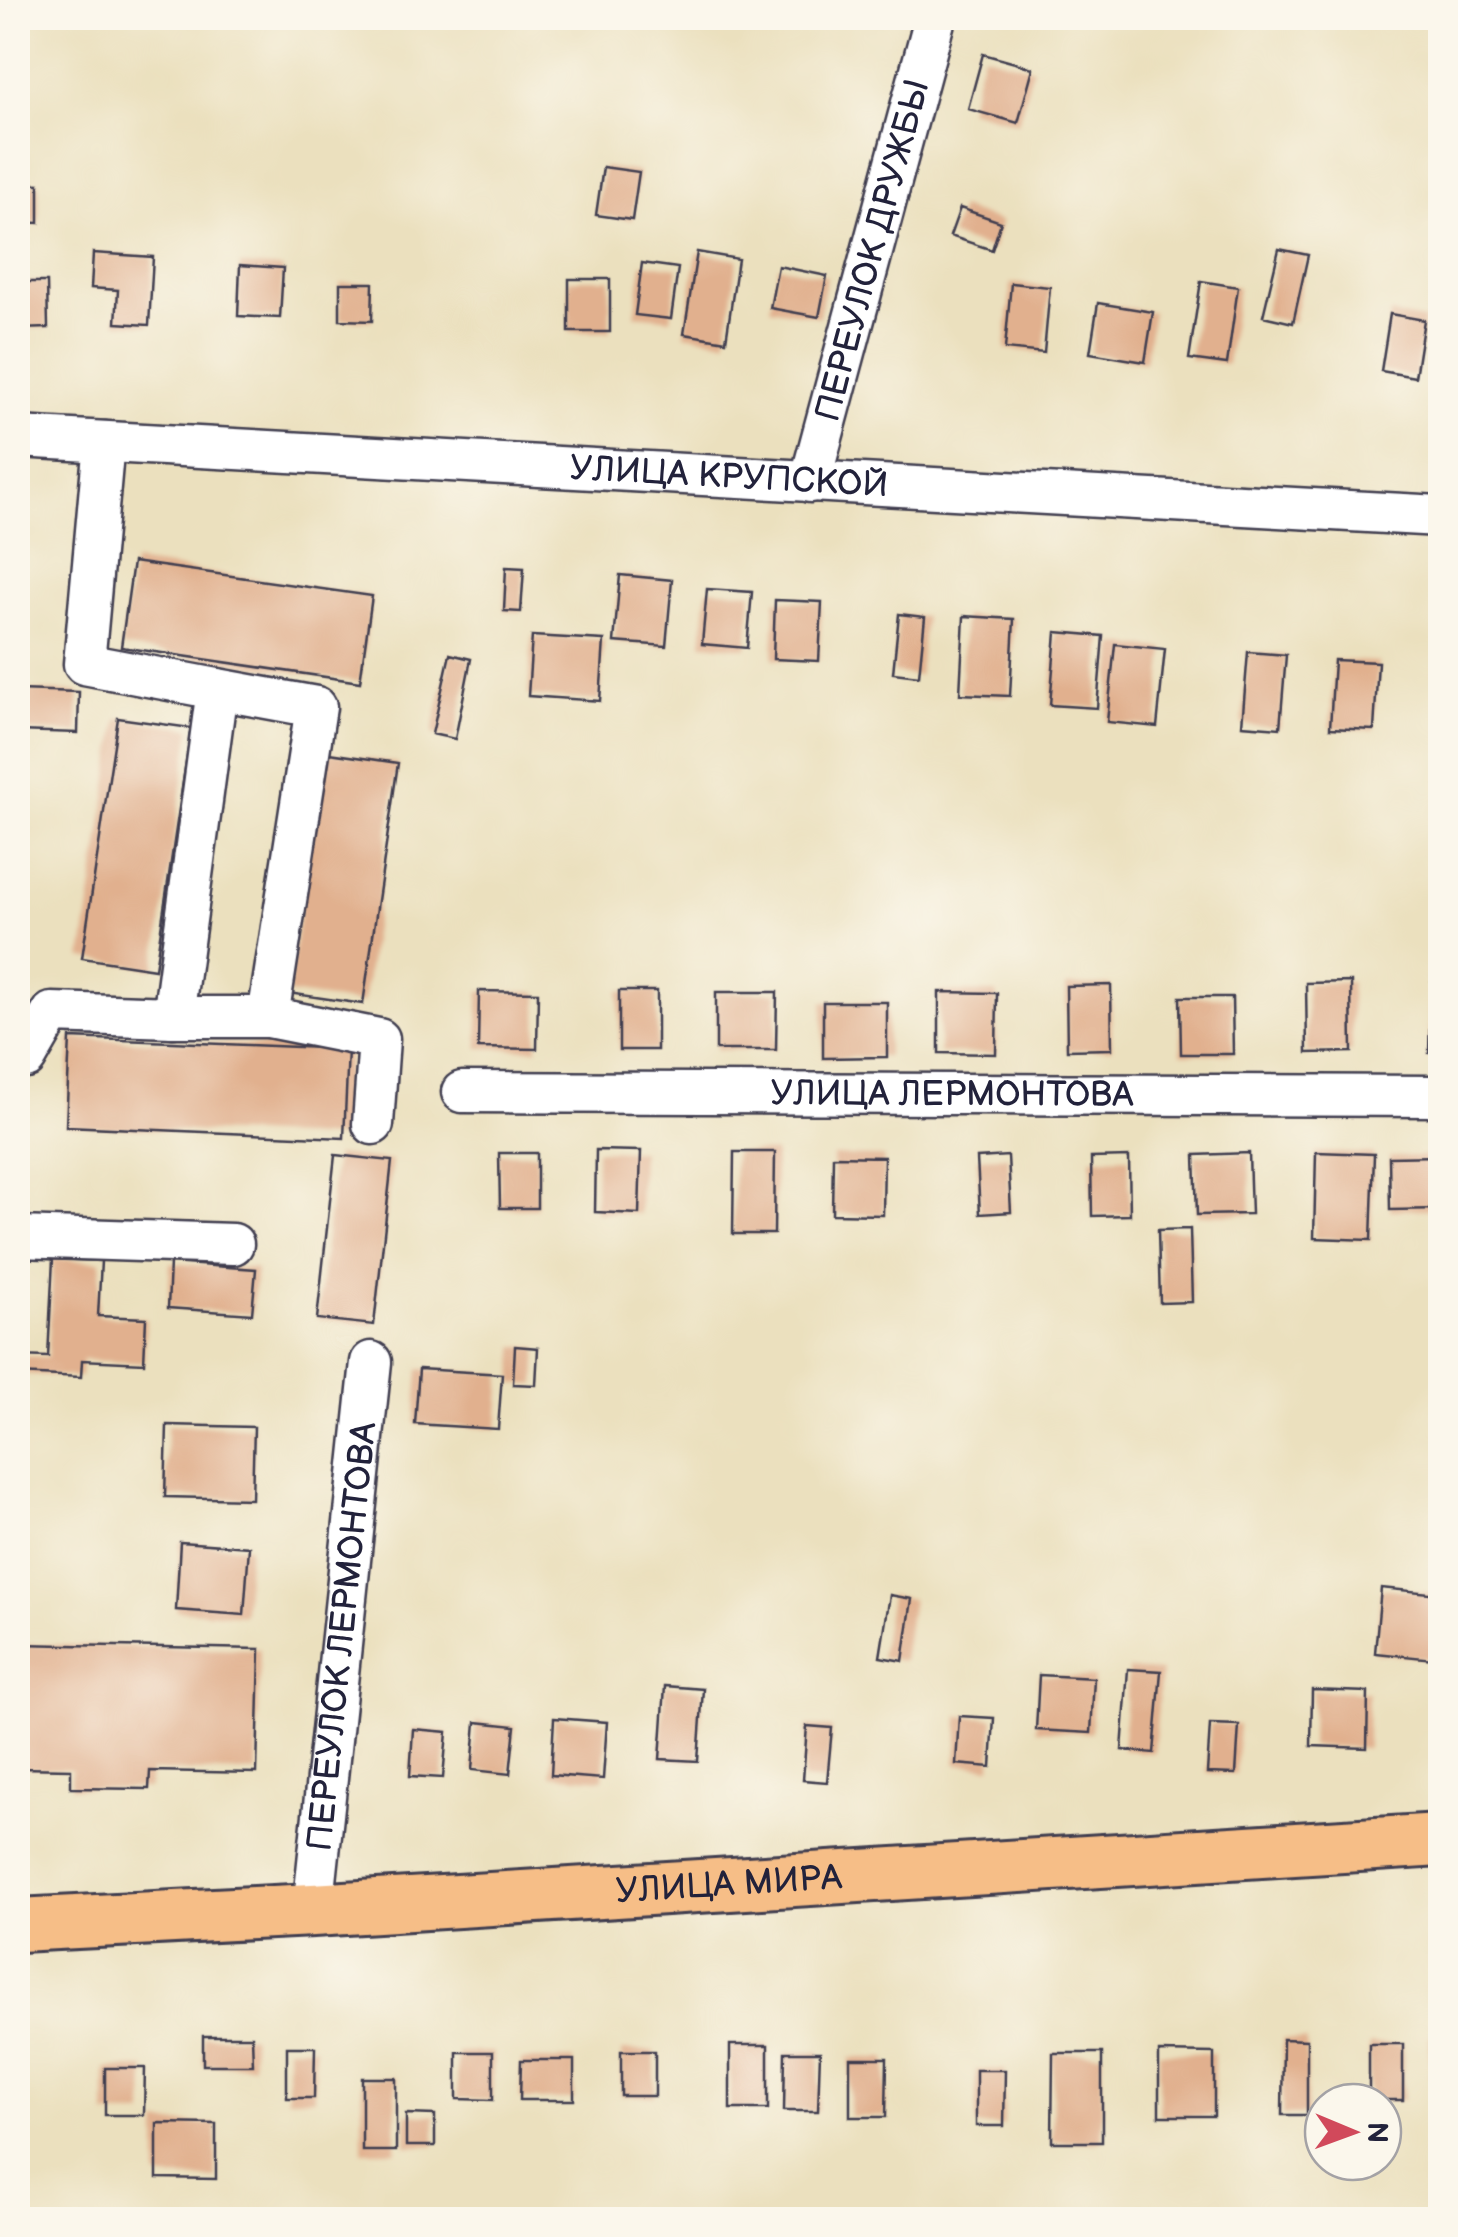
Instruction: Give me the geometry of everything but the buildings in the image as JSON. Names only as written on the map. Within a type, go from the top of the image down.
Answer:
[{"type":"main road","name":"УЛИЦА МИРА","points":[[18,1926],[1440,1840]]},
{"type":"street","name":"ПЕРЕУЛОК ДРУЖБЫ","points":[[810,482],[935,18]]},
{"type":"street","name":"УЛИЦА КРУПСКОЙ","points":[[18,438],[1440,516]]},
{"type":"street","points":[[104,442],[84,664],[316,707],[268,1017]]},
{"type":"street","points":[[174,1017],[217,688]]},
{"type":"street","points":[[18,1058],[26,1058],[52,1014],[268,1017],[379,1039],[373,1124]]},
{"type":"street","name":"УЛИЦА ЛЕРМОНТОВА","points":[[462,1092],[1440,1096]]},
{"type":"street","points":[[18,1238],[233,1244]]},
{"type":"street","name":"ПЕРЕУЛОК ЛЕРМОНТОВА","points":[[312,1910],[372,1362]]}]
